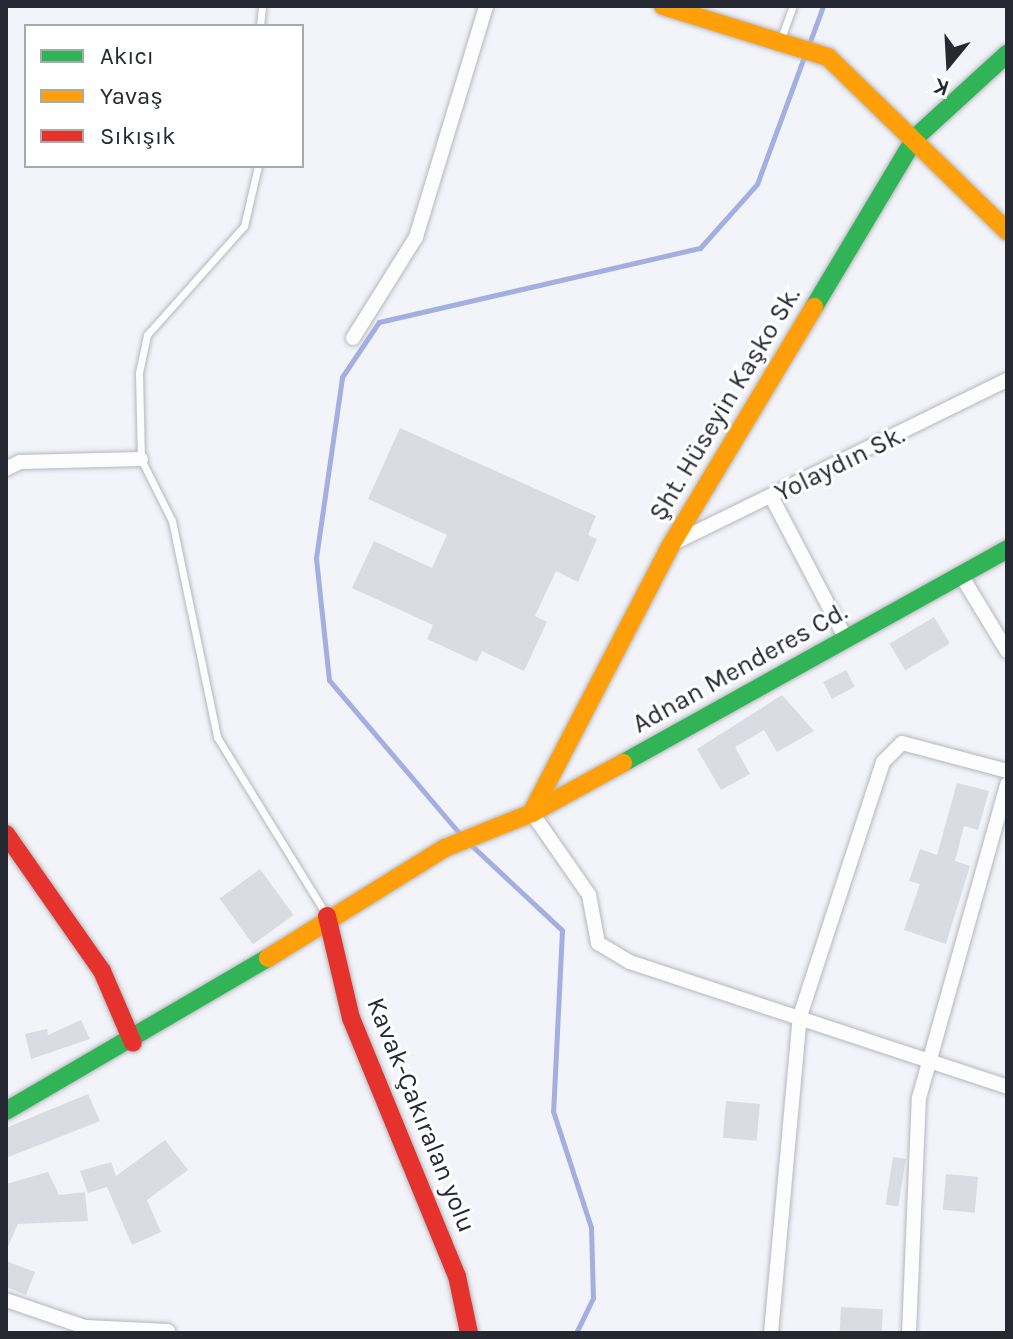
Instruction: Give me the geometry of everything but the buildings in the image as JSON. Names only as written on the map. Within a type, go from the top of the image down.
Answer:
[{"type":"main road","points":[[663,6],[828,57],[915,138],[1007,231]]},
{"type":"main road","name":"Şht. Hüseyin Kaşko Sk.","points":[[532,813],[671,545],[915,138],[1007,54]]},
{"type":"main road","name":"Adnan Menderes Cd.","points":[[6,1111],[133,1043],[327,916],[445,848],[494,824],[532,813],[1007,549]]},
{"type":"main road","points":[[6,834],[102,971],[133,1043]]},
{"type":"main road","name":"Kavak-Çakıralan yolu","points":[[327,916],[351,1018],[457,1276],[469,1333]]},
{"type":"street","points":[[353,338],[416,237],[486,6]]},
{"type":"street","name":"Yolaydın Sk.","points":[[671,545],[1007,380]]},
{"type":"street","points":[[6,469],[20,462],[141,459]]},
{"type":"street","points":[[772,498],[846,639]]},
{"type":"street","points":[[961,575],[1007,651]]},
{"type":"street","points":[[771,1333],[800,1016],[883,762],[902,743],[1007,771]]},
{"type":"street","points":[[909,1333],[919,1098],[1003,818],[1007,784]]},
{"type":"street","points":[[532,813],[589,895],[598,943],[630,962],[1007,1087]]},
{"type":"street","points":[[6,1300],[85,1327],[168,1331]]},
{"type":"lane","points":[[786,43],[793,6]]},
{"type":"lane","points":[[258,168],[244,226],[147,335],[139,373],[141,459],[172,521],[217,737],[327,916]]},
{"type":"waterway","points":[[808,47],[823,6]]},
{"type":"waterway","points":[[460,834],[329,680],[316,558],[342,377],[379,322],[700,248],[757,184],[804,57]]},
{"type":"waterway","points":[[470,844],[562,930],[553,1111],[591,1227],[593,1298],[576,1333]]},
{"type":"traffic: fast","points":[[814,307],[915,138],[1007,54]]},
{"type":"traffic: fast","points":[[623,763],[1007,549]]},
{"type":"traffic: fast","points":[[6,1111],[268,958]]},
{"type":"traffic: slow","points":[[663,6],[828,57],[1007,231]]},
{"type":"traffic: slow","points":[[532,812],[671,545],[814,307]]},
{"type":"traffic: slow","points":[[268,958],[445,848],[532,813],[623,763]]},
{"type":"traffic: jam","points":[[6,834],[102,971],[133,1043]]},
{"type":"traffic: jam","points":[[327,916],[351,1018],[457,1276],[469,1333]]}]
